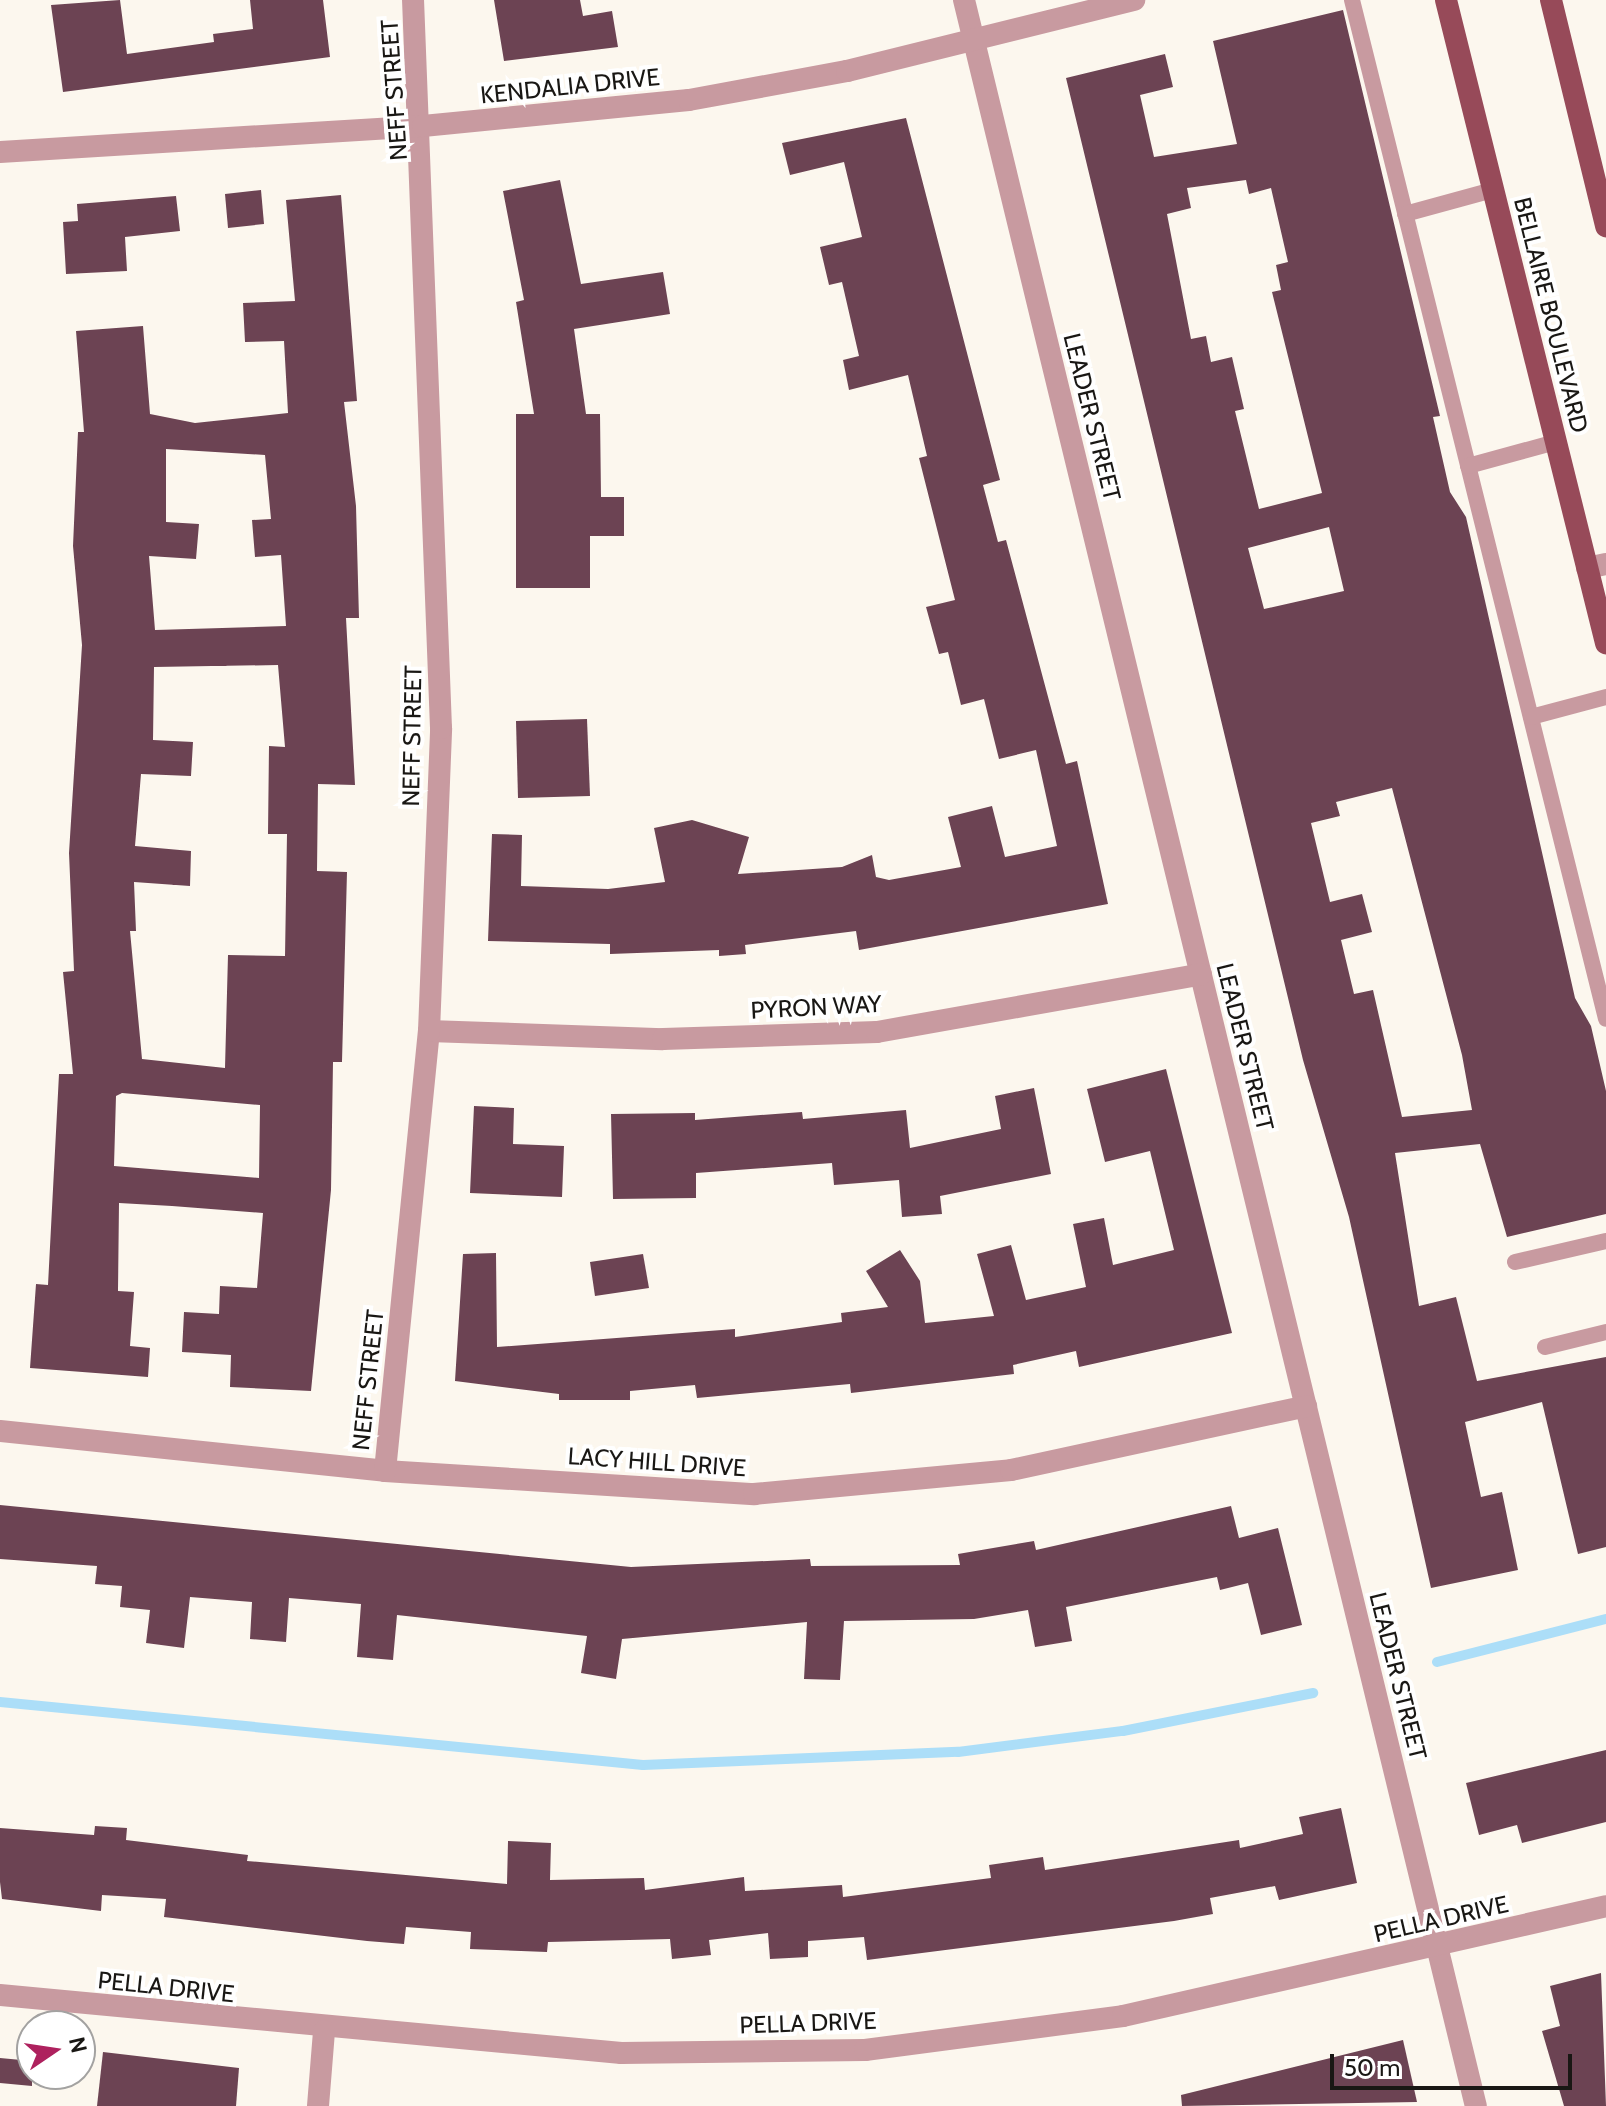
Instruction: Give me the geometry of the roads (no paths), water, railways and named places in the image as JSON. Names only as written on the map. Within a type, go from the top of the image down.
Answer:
[{"type":"main road","name":"BELLAIRE BOULEVARD","points":[[1446,0],[1556,442],[1597,566],[1606,643]]},
{"type":"main road","points":[[1551,0],[1606,226]]},
{"type":"street","name":"NEFF STREET","points":[[385,1471],[429,1031],[441,728],[423,126],[413,0]]},
{"type":"street","name":"LEADER STREET","points":[[964,0],[1476,2106]]},
{"type":"street","name":"KENDALIA DRIVE","points":[[0,152],[423,126],[689,100],[973,39],[1134,0]]},
{"type":"street","name":"PYRON WAY","points":[[429,1031],[663,1039],[877,1032],[1201,974]]},
{"type":"street","name":"LACY HILL DRIVE","points":[[0,1431],[385,1471],[754,1494],[1011,1470],[1306,1406]]},
{"type":"street","name":"PELLA DRIVE","points":[[0,1995],[324,2031],[621,2053],[865,2050],[1123,2016],[1437,1947],[1606,1906]]},
{"type":"street","points":[[318,2106],[324,2031]]},
{"type":"lane","points":[[1352,0],[1531,717],[1601,976],[1606,1019]]},
{"type":"lane","points":[[1405,214],[1493,190]]},
{"type":"lane","points":[[1468,466],[1556,442]]},
{"type":"lane","points":[[1531,717],[1606,697]]},
{"type":"lane","points":[[1515,1262],[1606,1241]]},
{"type":"lane","points":[[1545,1347],[1606,1332]]},
{"type":"waterway","points":[[1437,1662],[1606,1619]]},
{"type":"waterway","points":[[0,1702],[643,1765],[958,1752],[1123,1731],[1313,1693]]}]
